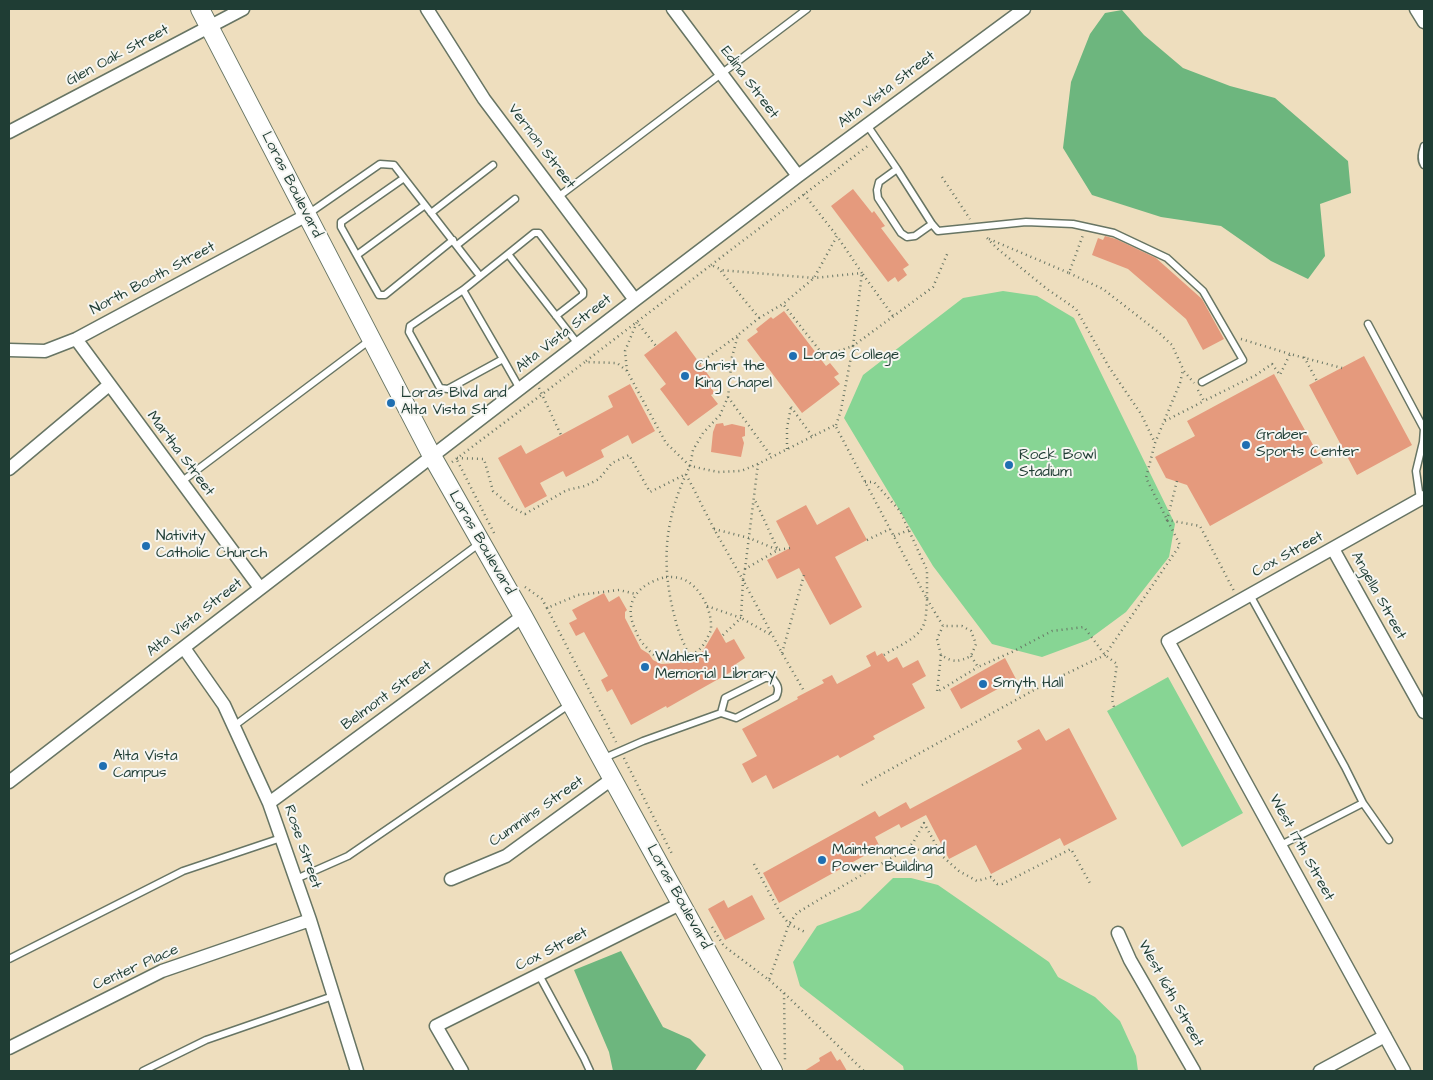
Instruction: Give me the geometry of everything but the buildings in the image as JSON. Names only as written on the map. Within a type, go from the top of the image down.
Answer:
[{"type":"main road","name":"Loras Boulevard","points":[[200,9],[432,456],[441,472],[488,538],[523,616],[601,759],[779,1070]]},
{"type":"street","name":"Glen Oak Street","points":[[9,132],[243,9]]},
{"type":"street","name":"Vernon Street","points":[[427,9],[484,99],[635,300]]},
{"type":"street","name":"Edina Street","points":[[672,9],[798,176]]},
{"type":"street","name":"Alta Vista Street","points":[[9,782],[635,300],[798,176],[1024,9]]},
{"type":"street","points":[[1416,9],[1424,22]]},
{"type":"street","name":"North Booth Street","points":[[9,350],[45,350],[76,340],[307,215]]},
{"type":"street","name":"Martha Street","points":[[76,340],[260,588]]},
{"type":"street","points":[[9,469],[109,386]]},
{"type":"street","name":"Cox Street","points":[[1168,641],[1422,498]]},
{"type":"street","name":"Angella Street","points":[[1333,549],[1424,712]]},
{"type":"street","name":"Belmont Street","points":[[269,803],[523,616]]},
{"type":"street","name":"West 17th Street","points":[[1168,641],[1404,1071]]},
{"type":"street","name":"Rose Street","points":[[184,648],[224,705],[269,803],[310,920],[357,1071]]},
{"type":"street","name":"Cummins Street","points":[[451,879],[506,856],[612,779]]},
{"type":"street","name":"Cox Street","points":[[462,1071],[436,1026],[682,903]]},
{"type":"street","name":"Center Place","points":[[9,1048],[162,971],[310,920]]},
{"type":"street","name":"West 16th Street","points":[[1118,933],[1130,960],[1194,1071]]},
{"type":"street","points":[[1320,1071],[1385,1036]]},
{"type":"lane","points":[[558,197],[807,9]]},
{"type":"lane","points":[[867,125],[938,231],[1026,222],[1073,224],[1114,233],[1168,258],[1203,291],[1242,360],[1202,382]]},
{"type":"lane","points":[[1424,146],[1422,162],[1424,165]]},
{"type":"lane","points":[[307,215],[380,164],[394,165],[480,276]]},
{"type":"lane","points":[[431,213],[493,165]]},
{"type":"lane","points":[[897,169],[879,182],[878,198],[901,233],[915,236],[932,224]]},
{"type":"lane","points":[[404,178],[341,222],[341,227],[379,295],[385,295],[516,199]]},
{"type":"lane","points":[[357,255],[425,205]]},
{"type":"lane","points":[[503,359],[448,389],[440,388],[409,332],[410,326],[463,290],[534,233],[539,233],[583,291],[582,296],[556,316]]},
{"type":"lane","points":[[508,254],[578,344]]},
{"type":"lane","points":[[463,290],[520,389]]},
{"type":"lane","points":[[1368,324],[1424,429],[1416,472],[1422,498]]},
{"type":"lane","points":[[181,482],[371,339]]},
{"type":"lane","points":[[234,726],[488,538]]},
{"type":"lane","points":[[1245,598],[1345,767],[1362,803],[1389,840]]},
{"type":"lane","points":[[601,759],[720,713],[736,718],[776,697],[779,691],[777,684],[772,678],[765,678],[725,698],[720,713]]},
{"type":"lane","points":[[296,879],[348,856],[571,704]]},
{"type":"lane","points":[[1281,845],[1362,803]]},
{"type":"lane","points":[[9,959],[183,871],[282,838]]},
{"type":"lane","points":[[539,975],[590,1071]]},
{"type":"lane","points":[[143,1071],[206,1040],[333,996]]},
{"type":"path","points":[[441,472],[456,458],[877,139]]},
{"type":"path","points":[[942,177],[976,228],[999,250],[1047,289],[1076,309],[1109,367],[1141,414],[1156,443]]},
{"type":"path","points":[[804,194],[837,236],[893,316]]},
{"type":"path","points":[[1069,273],[1084,233]]},
{"type":"path","points":[[700,363],[759,318],[783,304],[814,278],[837,236]]},
{"type":"path","points":[[987,238],[1103,289],[1172,345],[1183,370],[1193,382],[1204,402]]},
{"type":"path","points":[[783,304],[824,356],[853,346],[932,287],[948,252]]},
{"type":"path","points":[[711,265],[720,270],[759,318]]},
{"type":"path","points":[[720,270],[814,278],[862,273]]},
{"type":"path","points":[[862,273],[853,346],[841,410],[836,425],[893,536],[943,626]]},
{"type":"path","points":[[637,322],[656,346]]},
{"type":"path","points":[[637,322],[625,351],[627,371],[666,443],[690,466],[718,472],[741,471],[836,425]]},
{"type":"path","points":[[690,657],[676,622],[666,577],[668,531],[675,500],[690,466],[693,450],[703,433],[720,415],[728,397],[732,357],[738,335]]},
{"type":"path","points":[[1233,343],[1242,339],[1342,368]]},
{"type":"path","points":[[1164,421],[1256,375],[1272,364],[1280,375],[1290,354]]},
{"type":"path","points":[[1304,357],[1316,381]]},
{"type":"path","points":[[585,362],[617,364],[627,371]]},
{"type":"path","points":[[862,785],[1045,684],[1105,655],[1180,545],[1146,478],[1156,443],[1180,383],[1183,370]]},
{"type":"path","points":[[534,378],[561,435]]},
{"type":"path","points":[[728,397],[771,456]]},
{"type":"path","points":[[787,449],[787,428],[791,407],[812,436]]},
{"type":"path","points":[[456,458],[484,459],[493,492],[513,508],[525,514],[567,490],[585,486],[600,479],[612,464],[629,455],[650,492],[686,474]]},
{"type":"path","points":[[456,458],[488,538]]},
{"type":"path","points":[[722,636],[741,618],[758,464]]},
{"type":"path","points":[[686,474],[714,529],[804,691]]},
{"type":"path","points":[[1167,520],[1177,481]]},
{"type":"path","points":[[865,482],[874,482],[900,511],[928,570],[926,617],[922,628],[912,638],[884,655]]},
{"type":"path","points":[[754,498],[778,550]]},
{"type":"path","points":[[1167,520],[1200,526],[1245,598]]},
{"type":"path","points":[[714,529],[749,538],[778,550]]},
{"type":"path","points":[[867,540],[890,529]]},
{"type":"path","points":[[893,536],[908,530]]},
{"type":"path","points":[[745,569],[778,550],[790,548]]},
{"type":"path","points":[[782,653],[804,575]]},
{"type":"path","points":[[666,577],[677,577],[686,580],[694,586],[703,598],[710,613],[711,630],[704,644],[690,657],[671,660],[661,659],[654,655],[640,642],[631,622],[630,607],[636,594],[644,585],[666,577]]},
{"type":"path","points":[[521,585],[542,599],[677,863]]},
{"type":"path","points":[[547,608],[578,595],[619,590],[636,594]]},
{"type":"path","points":[[707,606],[741,618],[773,636]]},
{"type":"path","points":[[943,626],[937,639],[941,655],[937,692],[978,667],[1052,631],[1084,628],[1105,655],[1117,664],[1112,699],[1114,707]]},
{"type":"path","points":[[941,655],[950,660],[960,661],[971,656],[976,644],[971,631],[962,626],[943,626]]},
{"type":"path","points":[[971,656],[978,667]]},
{"type":"path","points":[[769,980],[789,924],[797,914],[907,849],[913,843],[924,823],[942,856],[958,871],[977,881],[991,877],[997,884],[1002,884],[1071,849],[1091,885]]},
{"type":"path","points":[[907,849],[920,849],[942,856]]},
{"type":"path","points":[[754,864],[779,911],[789,924],[807,932]]},
{"type":"path","points":[[709,921],[724,946],[784,993],[864,1071]]},
{"type":"path","points":[[779,1070],[784,993]]},
{"type":"green space","points":[[1122,10],[1144,35],[1183,68],[1230,86],[1275,98],[1348,161],[1351,193],[1320,204],[1325,256],[1308,279],[1271,261],[1221,226],[1161,217],[1092,195],[1063,148],[1071,82],[1090,34],[1105,13]]},
{"type":"green space","name":"Rock Bowl Stadium","points":[[1003,291],[1037,296],[1074,318],[1175,524],[1169,557],[1126,612],[1088,640],[1042,657],[992,644],[933,566],[844,418],[863,375],[963,298]]},
{"type":"green space","points":[[1168,677],[1243,813],[1182,847],[1107,711]]},
{"type":"green space","points":[[893,878],[911,878],[938,885],[1049,962],[1058,977],[1095,997],[1120,1021],[1136,1056],[1138,1071],[904,1071],[903,1066],[800,986],[793,962],[817,926],[860,910]]},
{"type":"green space","points":[[621,951],[663,1027],[690,1039],[706,1055],[695,1071],[613,1071],[609,1052],[574,970]]},
{"type":"place","name":"Loras College","points":[[793,356]]},
{"type":"place","name":"Christ the King Chapel","points":[[685,376]]},
{"type":"place","name":"Loras Blvd and Alta Vista St","points":[[391,403]]},
{"type":"place","name":"Graber Sports Center","points":[[1246,445]]},
{"type":"place","name":"Rock Bowl Stadium","points":[[1009,465]]},
{"type":"place","name":"Nativity Catholic Church","points":[[146,546]]},
{"type":"place","name":"Wahlert Memorial Library","points":[[645,667]]},
{"type":"place","name":"Smyth Hall","points":[[983,684]]},
{"type":"place","name":"Alta Vista Campus","points":[[103,766]]},
{"type":"place","name":"Maintenance and Power Building","points":[[822,860]]}]
